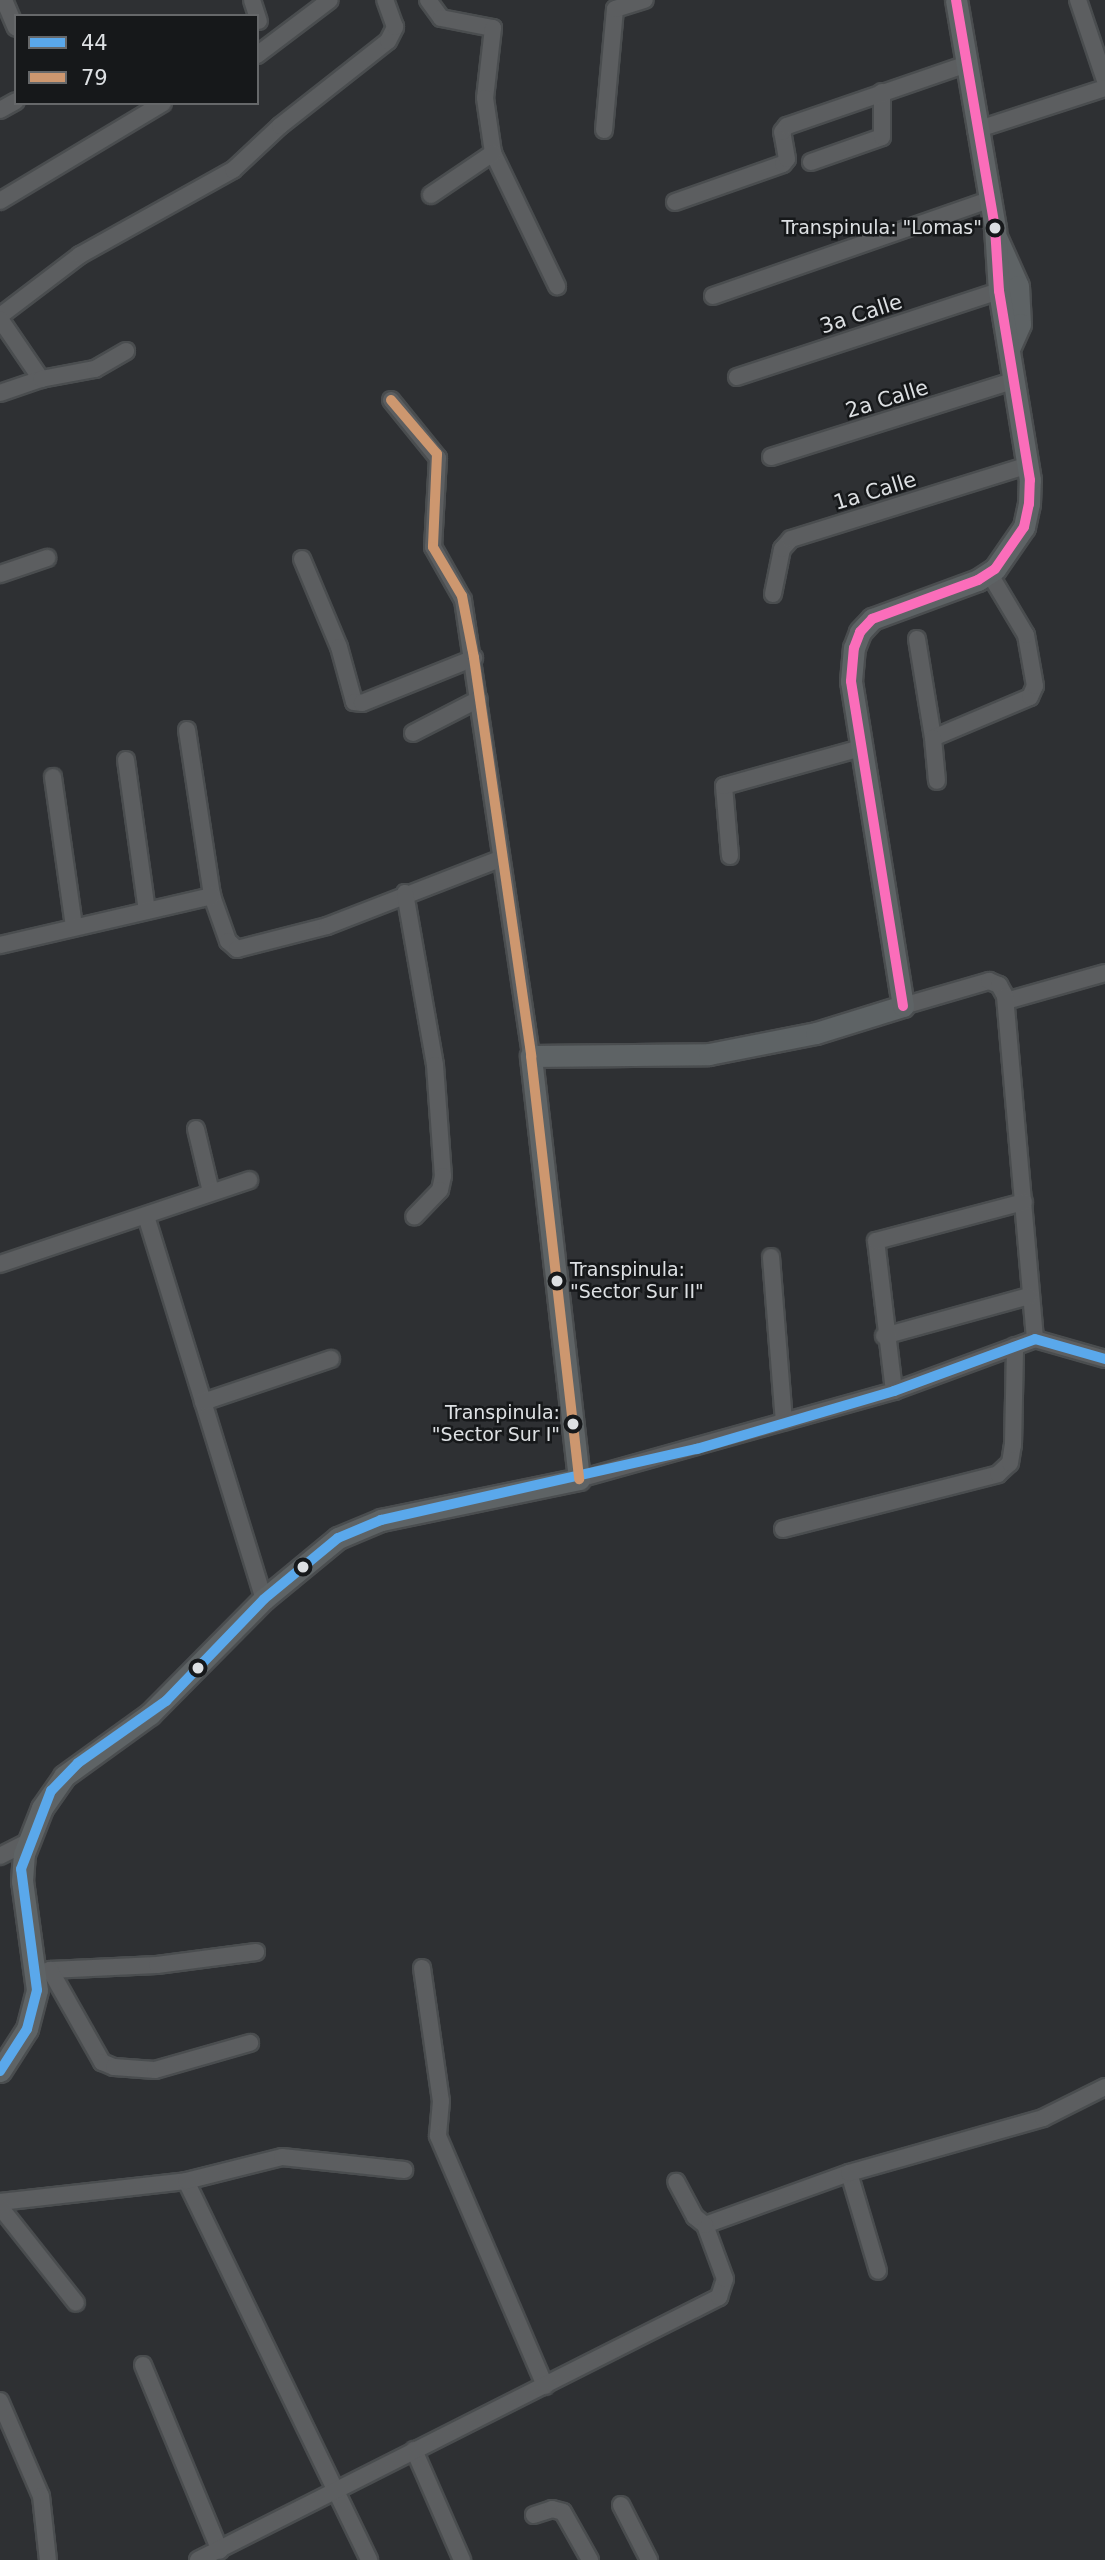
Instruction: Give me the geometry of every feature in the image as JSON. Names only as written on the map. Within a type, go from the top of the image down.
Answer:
[{"type":"street","points":[[4,0],[14,24]]},
{"type":"street","points":[[259,53],[330,0]]},
{"type":"street","points":[[41,379],[0,317],[80,255],[233,170],[280,126],[387,41],[395,27],[386,0]]},
{"type":"street","points":[[428,0],[441,18],[493,28],[485,97],[493,153],[557,286]]},
{"type":"street","points":[[604,130],[612,5],[645,0]]},
{"type":"street","points":[[903,1006],[851,681],[860,632],[882,614],[989,573],[1008,554],[1024,527],[1028,465],[999,291],[995,237],[964,65],[956,0]]},
{"type":"street","points":[[1078,0],[1105,80]]},
{"type":"street","points":[[675,202],[783,164],[785,127],[964,65]]},
{"type":"street","points":[[976,130],[1105,88]]},
{"type":"street","points":[[811,162],[882,137],[882,93]]},
{"type":"street","points":[[0,201],[160,105]]},
{"type":"street","points":[[431,195],[493,153]]},
{"type":"street","points":[[713,296],[989,200]]},
{"type":"street","points":[[995,237],[1017,285],[1020,324],[1010,346]]},
{"type":"street","name":"3a Calle","points":[[737,377],[999,291]]},
{"type":"street","points":[[0,393],[41,379],[106,366],[126,351]]},
{"type":"street","name":"2a Calle","points":[[771,457],[1015,380]]},
{"type":"street","points":[[391,400],[437,454],[433,547],[462,596],[474,659],[500,859],[531,1056],[579,1479]]},
{"type":"street","name":"1a Calle","points":[[773,594],[782,549],[791,539],[1028,465]]},
{"type":"street","points":[[0,574],[47,558]]},
{"type":"street","points":[[302,559],[339,647],[354,702],[362,703],[474,659]]},
{"type":"street","points":[[933,738],[1027,699],[1035,690],[1026,635],[989,573]]},
{"type":"street","points":[[917,639],[937,781]]},
{"type":"street","points":[[413,733],[479,699]]},
{"type":"street","points":[[187,730],[212,896],[228,942],[237,948],[327,926],[405,893],[500,859]]},
{"type":"street","points":[[730,856],[724,786],[861,748]]},
{"type":"street","points":[[126,760],[147,911]]},
{"type":"street","points":[[53,777],[74,927]]},
{"type":"street","points":[[405,893],[435,1065],[443,1176],[440,1190],[414,1217]]},
{"type":"street","points":[[0,942],[212,896]]},
{"type":"street","points":[[1006,1001],[1105,978]]},
{"type":"street","points":[[531,1056],[709,1054],[816,1033],[989,981],[999,985],[1006,1001],[1024,1202],[1029,1296],[1035,1339]]},
{"type":"street","points":[[196,1129],[211,1192]]},
{"type":"street","points":[[0,1264],[249,1180]]},
{"type":"street","points":[[894,1391],[884,1336],[876,1241],[1024,1202]]},
{"type":"street","points":[[146,1216],[264,1599]]},
{"type":"street","points":[[771,1257],[784,1421]]},
{"type":"street","points":[[884,1336],[1029,1296]]},
{"type":"street","points":[[250,2043],[155,2070],[106,2065],[43,1972],[21,1869],[28,1842],[51,1791],[64,1776],[166,1701],[264,1599],[319,1551],[363,1525],[579,1479],[697,1449],[784,1421],[894,1391],[1035,1339],[1105,1359]]},
{"type":"street","points":[[783,1529],[998,1474],[1010,1463],[1013,1445],[1015,1346]]},
{"type":"street","points":[[203,1402],[331,1359]]},
{"type":"street","points":[[0,1856],[28,1842]]},
{"type":"street","points":[[43,1972],[157,1965],[256,1952]]},
{"type":"street","points":[[422,1968],[441,2101],[438,2136],[545,2386]]},
{"type":"street","points":[[1,2066],[32,2015],[43,1972]]},
{"type":"street","points":[[705,2225],[849,2174],[1043,2118],[1105,2087]]},
{"type":"street","points":[[0,2204],[186,2181],[282,2157],[404,2170]]},
{"type":"street","points":[[849,2174],[878,2271]]},
{"type":"street","points":[[186,2181],[338,2488],[369,2560]]},
{"type":"street","points":[[198,2560],[228,2553],[338,2488],[719,2297],[726,2279],[705,2225],[695,2217],[676,2182]]},
{"type":"street","points":[[0,2204],[76,2303]]},
{"type":"street","points":[[143,2365],[228,2553]]},
{"type":"street","points":[[0,2401],[41,2496],[48,2560]]},
{"type":"street","points":[[414,2450],[462,2560]]},
{"type":"street","points":[[621,2505],[649,2560]]},
{"type":"street","points":[[534,2515],[552,2509],[563,2512],[590,2560]]},
{"type":"transit line","points":[[903,1006],[851,681],[854,648],[860,632],[872,619],[978,580],[995,569],[1024,527],[1029,504],[1030,480],[999,291],[995,228],[956,0]]},
{"type":"transit line","name":"79","points":[[391,400],[437,454],[433,547],[462,596],[474,658],[531,1056],[579,1479]]},
{"type":"transit line","name":"44","points":[[0,2071],[27,2029],[37,1990],[21,1869],[51,1791],[78,1763],[166,1701],[264,1599],[338,1538],[381,1520],[697,1449],[894,1391],[1035,1339],[1105,1359]]},
{"type":"place","name":"Transpinula: \"Lomas\"","points":[[995,228]]},
{"type":"place","name":"Transpinula: \"Sector Sur II\"","points":[[557,1281]]},
{"type":"place","name":"Transpinula: \"Sector Sur I\"","points":[[573,1424]]}]
